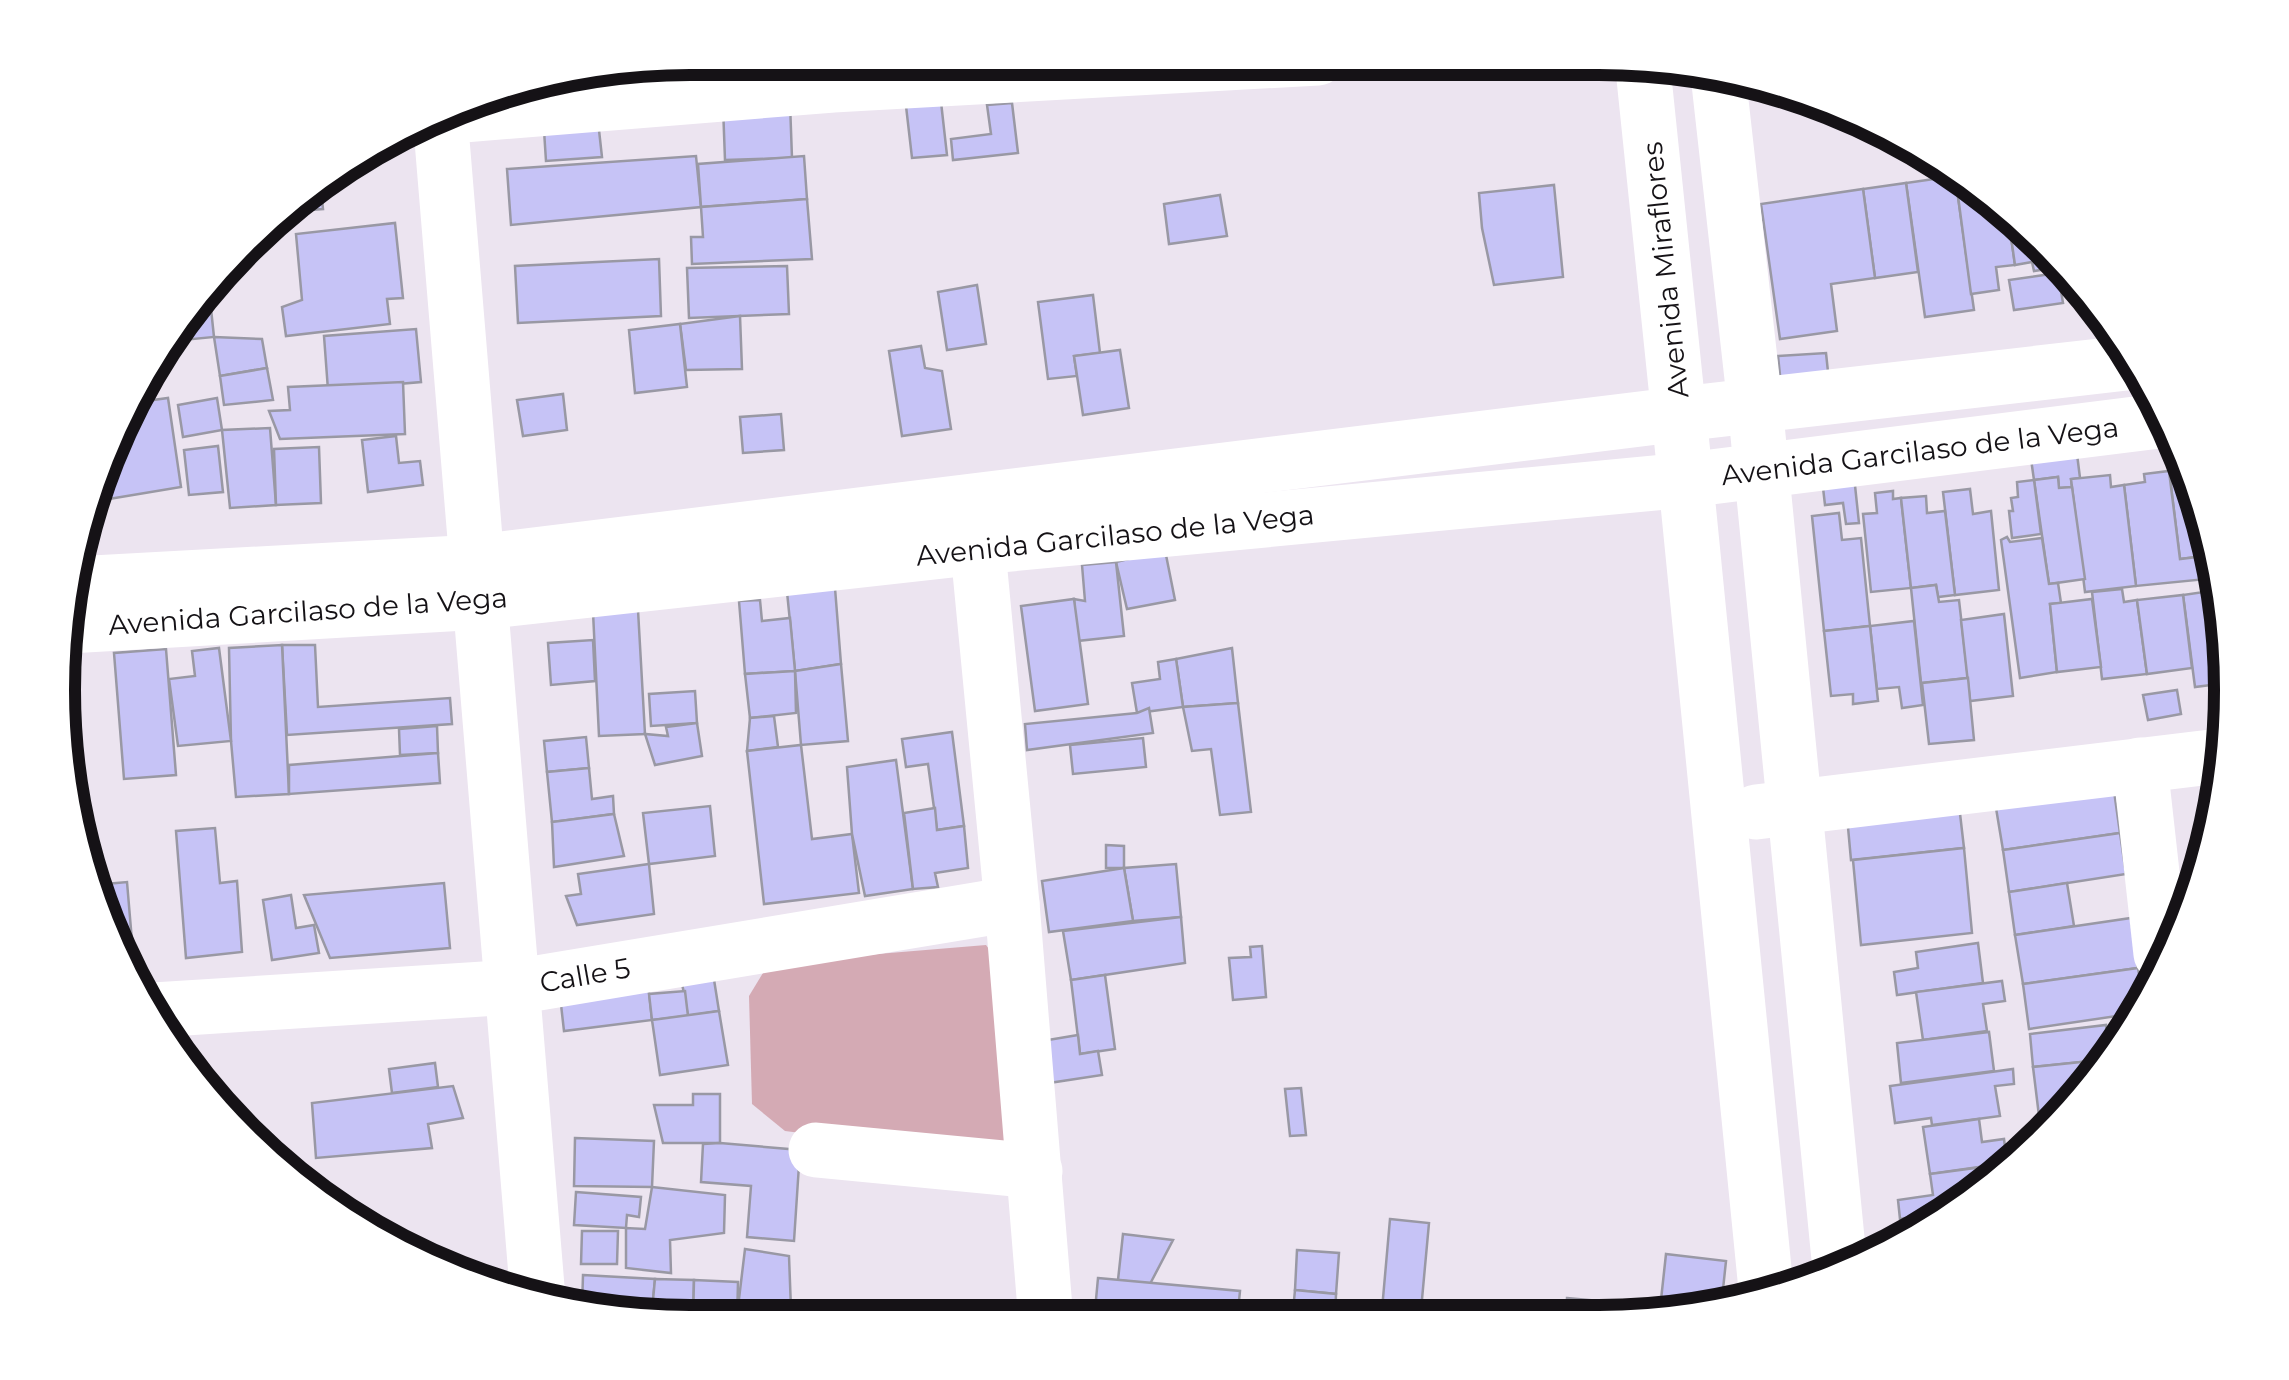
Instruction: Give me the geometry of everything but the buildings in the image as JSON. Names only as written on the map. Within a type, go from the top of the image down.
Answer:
[{"type":"street","points":[[484,111],[796,75]]},
{"type":"street","name":"Avenida Miraflores","points":[[1644,76],[1766,1281]]},
{"type":"street","points":[[1719,87],[1762,470],[1792,809],[1839,1256]]},
{"type":"street","points":[[441,128],[537,1285]]},
{"type":"street","name":"Avenida Garcilaso de la Vega","points":[[79,625],[976,524],[1681,414],[2120,364]]},
{"type":"street","name":"Avenida Garcilaso de la Vega","points":[[976,524],[1687,480],[2153,422]]},
{"type":"street","points":[[976,524],[1045,1305]]},
{"type":"street","name":"Avenida Garcilaso de la Vega","points":[[85,584],[480,582]]},
{"type":"street","points":[[1717,816],[2210,757]]},
{"type":"street","points":[[2140,765],[2160,942]]},
{"type":"street","name":"Calle 5","points":[[164,1009],[514,987],[1012,904]]},
{"type":"street","points":[[816,1150],[1035,1171]]},
{"type":"shaded area","points":[[986,945],[992,953],[1014,1144],[998,1158],[785,1131],[752,1104],[749,996],[769,963]]}]
